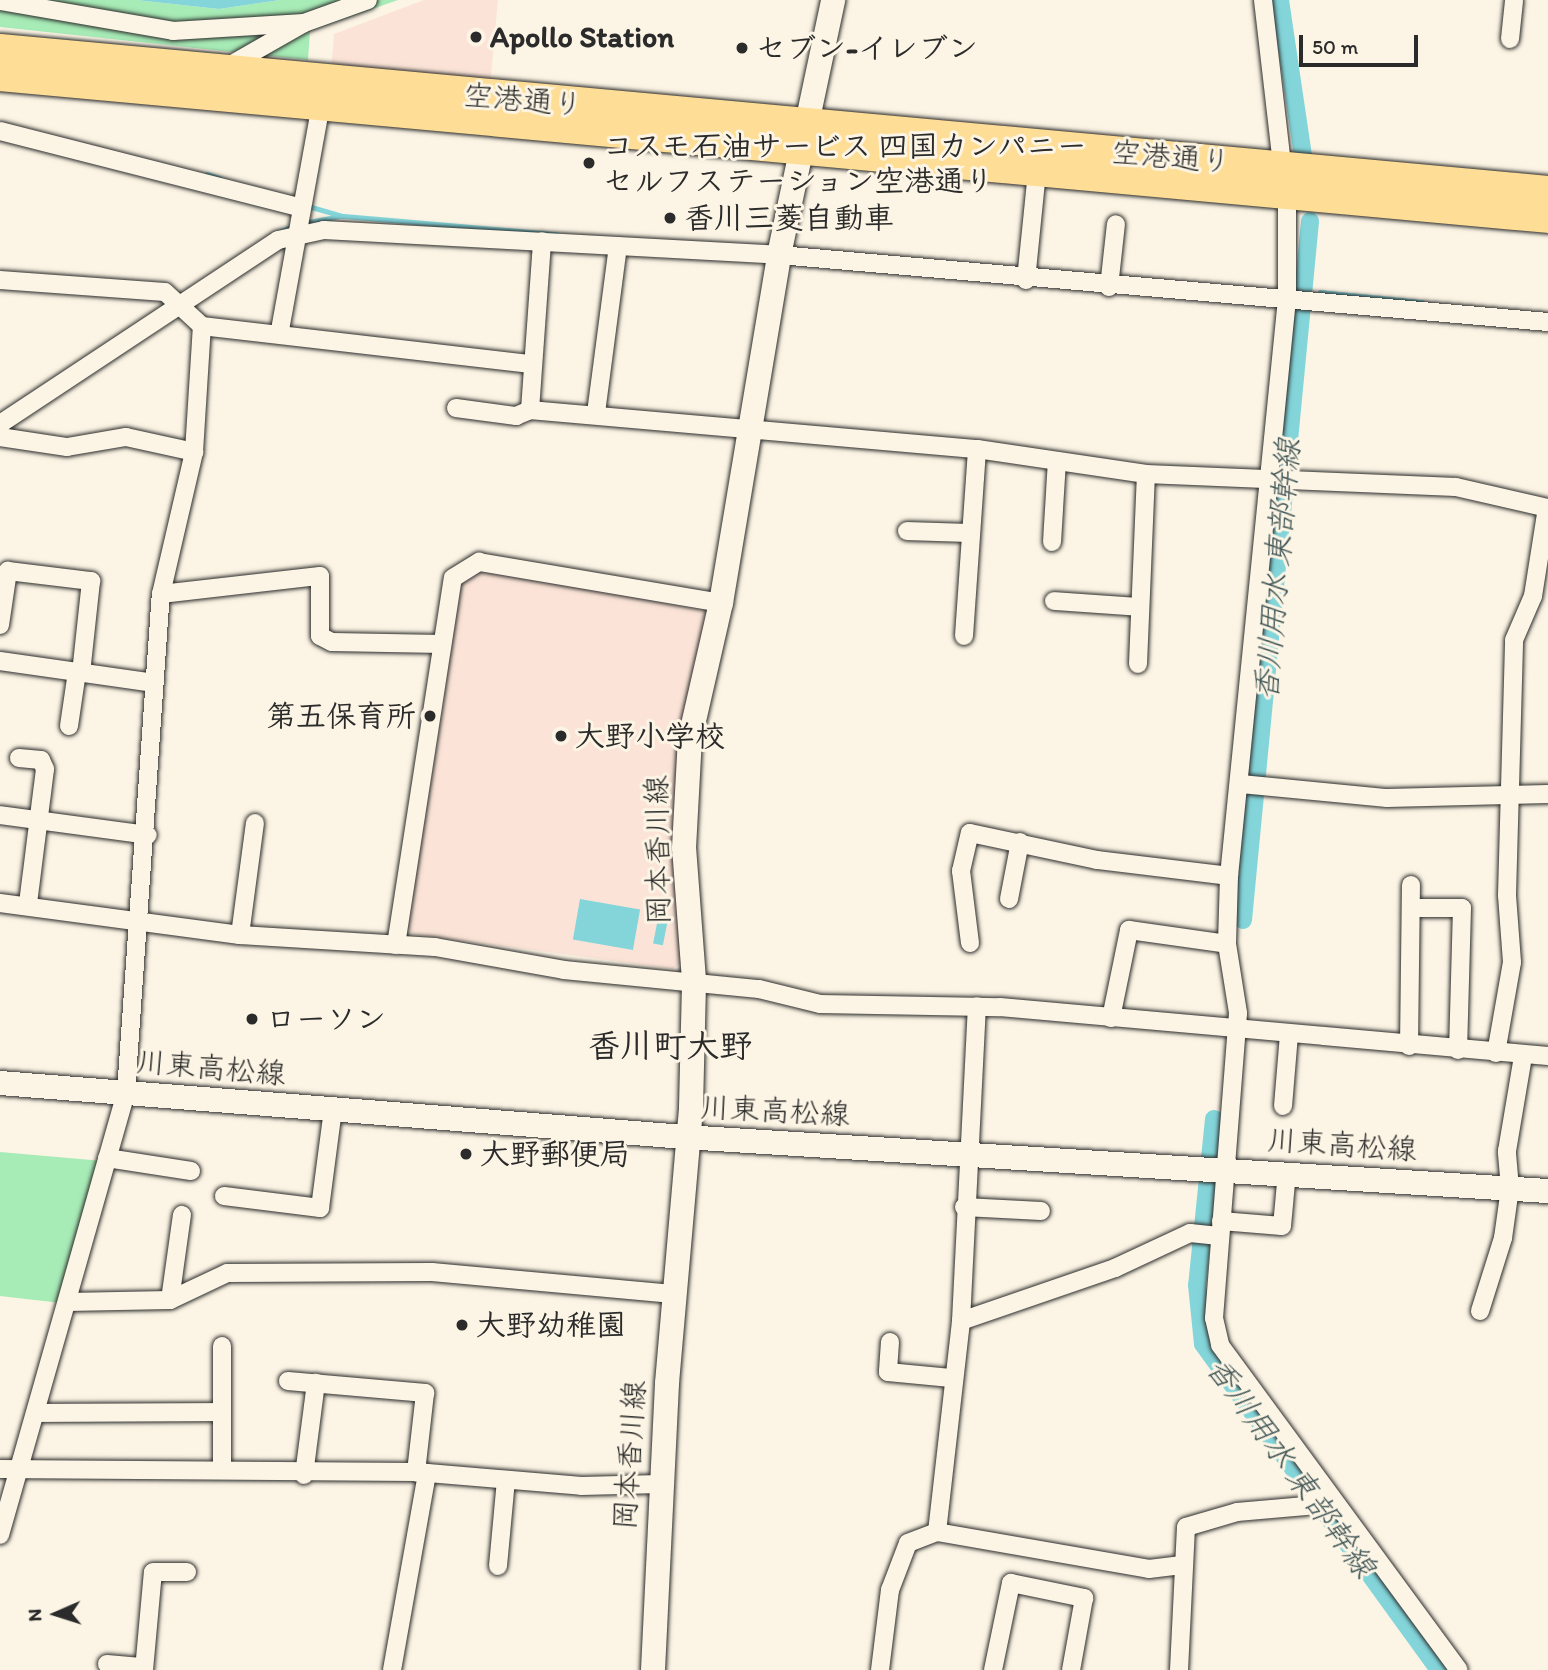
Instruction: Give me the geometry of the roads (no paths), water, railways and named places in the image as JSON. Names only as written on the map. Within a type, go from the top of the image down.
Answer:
[{"type":"highway","name":"空港通り","points":[[0,50],[803,138],[1037,171],[1548,192]]},
{"type":"highway","name":"空港通り","points":[[0,75],[321,105],[803,138],[1284,180],[1548,217]]},
{"type":"main road","name":"岡本香川線","points":[[653,1670],[660,1484],[694,980],[683,805],[690,738],[721,603],[779,255],[832,0]]},
{"type":"main road","name":"川東高松線","points":[[0,1083],[684,1137],[1226,1168],[1548,1191]]},
{"type":"street","points":[[214,73],[304,23],[368,0]]},
{"type":"street","points":[[1263,0],[1284,180],[1287,299],[1241,784],[1229,876],[1227,944],[1238,985],[1238,1031],[1219,1231],[1214,1318],[1220,1345],[1325,1492],[1459,1670]]},
{"type":"street","points":[[1510,39],[1514,0]]},
{"type":"street","points":[[0,1],[173,31],[304,23]]},
{"type":"street","points":[[280,330],[321,105]]},
{"type":"street","points":[[0,131],[301,208]]},
{"type":"street","points":[[1026,279],[1037,171]]},
{"type":"street","points":[[1109,286],[1116,224]]},
{"type":"street","points":[[0,424],[181,303],[296,233],[383,230],[779,255],[1026,279],[1548,322]]},
{"type":"street","points":[[530,410],[541,241]]},
{"type":"street","points":[[596,413],[618,246]]},
{"type":"street","points":[[0,280],[165,292],[181,303],[202,326],[280,330],[531,363]]},
{"type":"street","points":[[0,1535],[126,1092],[148,835],[154,683],[161,594],[194,452],[202,326]]},
{"type":"street","points":[[456,408],[516,416],[530,410],[596,413],[750,430],[976,449],[1146,474],[1271,477],[1456,487],[1547,508],[1533,596],[1514,640],[1509,793],[1512,962],[1496,1053]]},
{"type":"street","points":[[0,437],[67,447],[126,437],[194,452]]},
{"type":"street","points":[[964,636],[968,533],[976,449]]},
{"type":"street","points":[[1052,542],[1057,461]]},
{"type":"street","points":[[1138,664],[1146,474]]},
{"type":"street","points":[[907,531],[968,533]]},
{"type":"street","points":[[396,945],[453,578],[479,562],[721,603]]},
{"type":"street","points":[[0,625],[8,571],[91,581],[69,726]]},
{"type":"street","points":[[161,594],[320,576],[320,636],[332,642],[442,644]]},
{"type":"street","points":[[1054,601],[1140,607]]},
{"type":"street","points":[[1,666],[154,683]]},
{"type":"street","points":[[19,758],[41,760],[45,769],[28,904]]},
{"type":"street","points":[[1241,784],[1387,798],[1548,794]]},
{"type":"street","points":[[0,815],[148,835]]},
{"type":"street","points":[[240,935],[255,823]]},
{"type":"street","points":[[970,943],[961,871],[970,833],[1229,876]]},
{"type":"street","points":[[1009,899],[1020,842]]},
{"type":"street","points":[[1409,1046],[1411,885]]},
{"type":"street","points":[[0,903],[28,904],[141,923],[240,935],[396,945],[564,970],[694,980],[820,1004],[977,1006],[1523,1056],[1548,1056]]},
{"type":"street","points":[[1411,908],[1462,908],[1458,1050]]},
{"type":"street","points":[[1111,1018],[1129,930],[1227,944]]},
{"type":"street","points":[[937,1532],[951,1378],[961,1321],[964,1207],[977,1006]]},
{"type":"street","points":[[1283,1106],[1289,1034]]},
{"type":"street","points":[[1480,1311],[1510,1188],[1507,1151],[1523,1056]]},
{"type":"street","points":[[224,1196],[320,1208],[334,1109]]},
{"type":"street","points":[[107,1158],[191,1171]]},
{"type":"street","points":[[961,1321],[1042,1297],[1190,1233],[1282,1226],[1287,1172]]},
{"type":"street","points":[[964,1207],[1041,1211]]},
{"type":"street","points":[[170,1300],[182,1214]]},
{"type":"street","points":[[67,1302],[170,1300],[227,1273],[432,1272],[673,1294]]},
{"type":"street","points":[[890,1342],[888,1372],[951,1378]]},
{"type":"street","points":[[222,1346],[222,1468]]},
{"type":"street","points":[[288,1381],[425,1393],[422,1472],[393,1670]]},
{"type":"street","points":[[304,1475],[316,1383]]},
{"type":"street","points":[[36,1413],[222,1412]]},
{"type":"street","points":[[0,1469],[110,1474],[222,1468],[304,1475],[422,1472],[506,1479],[660,1484]]},
{"type":"street","points":[[498,1566],[506,1479]]},
{"type":"street","points":[[1179,1670],[1181,1565],[1186,1527],[1237,1512],[1306,1506],[1325,1492]]},
{"type":"street","points":[[880,1670],[890,1591],[908,1543],[937,1532],[1129,1566],[1181,1565]]},
{"type":"street","points":[[107,1664],[144,1669],[153,1572],[187,1572]]},
{"type":"street","points":[[993,1670],[1011,1583],[1084,1598],[1072,1670]]},
{"type":"water","points":[[136,0],[280,0],[219,9]]},
{"type":"water","points":[[580,899],[640,910],[633,950],[573,939]]},
{"type":"water","points":[[659,913],[669,915],[663,945],[653,943]]},
{"type":"waterway","name":"香川用水 東部幹線","points":[[1280,0],[1303,155]]},
{"type":"waterway","points":[[207,174],[219,178]]},
{"type":"waterway","points":[[308,206],[344,216],[556,234]]},
{"type":"waterway","points":[[304,223],[340,216]]},
{"type":"waterway","name":"香川用水 東部幹線","points":[[1243,920],[1310,221]]},
{"type":"waterway","points":[[275,234],[295,225]]},
{"type":"waterway","points":[[1320,292],[1422,302]]},
{"type":"waterway","name":"香川用水 東部幹線","points":[[1214,1119],[1197,1285],[1203,1344],[1439,1670]]},
{"type":"place","name":"Apollo Station","points":[[476,37]]},
{"type":"place","name":"セブン-イレブン","points":[[742,48]]},
{"type":"place","name":"コスモ石油サービス 四国カンパニー セルフステーション空港通り","points":[[589,163]]},
{"type":"place","name":"香川三菱自動車","points":[[670,218]]},
{"type":"place","name":"第五保育所","points":[[430,716]]},
{"type":"place","name":"大野小学校","points":[[561,736]]},
{"type":"place","name":"ローソン","points":[[252,1019]]},
{"type":"place","name":"大野郵便局","points":[[466,1154]]},
{"type":"place","name":"大野幼稚園","points":[[462,1325]]},
{"type":"district","name":"香川町大野","points":[[670,1046]]}]
